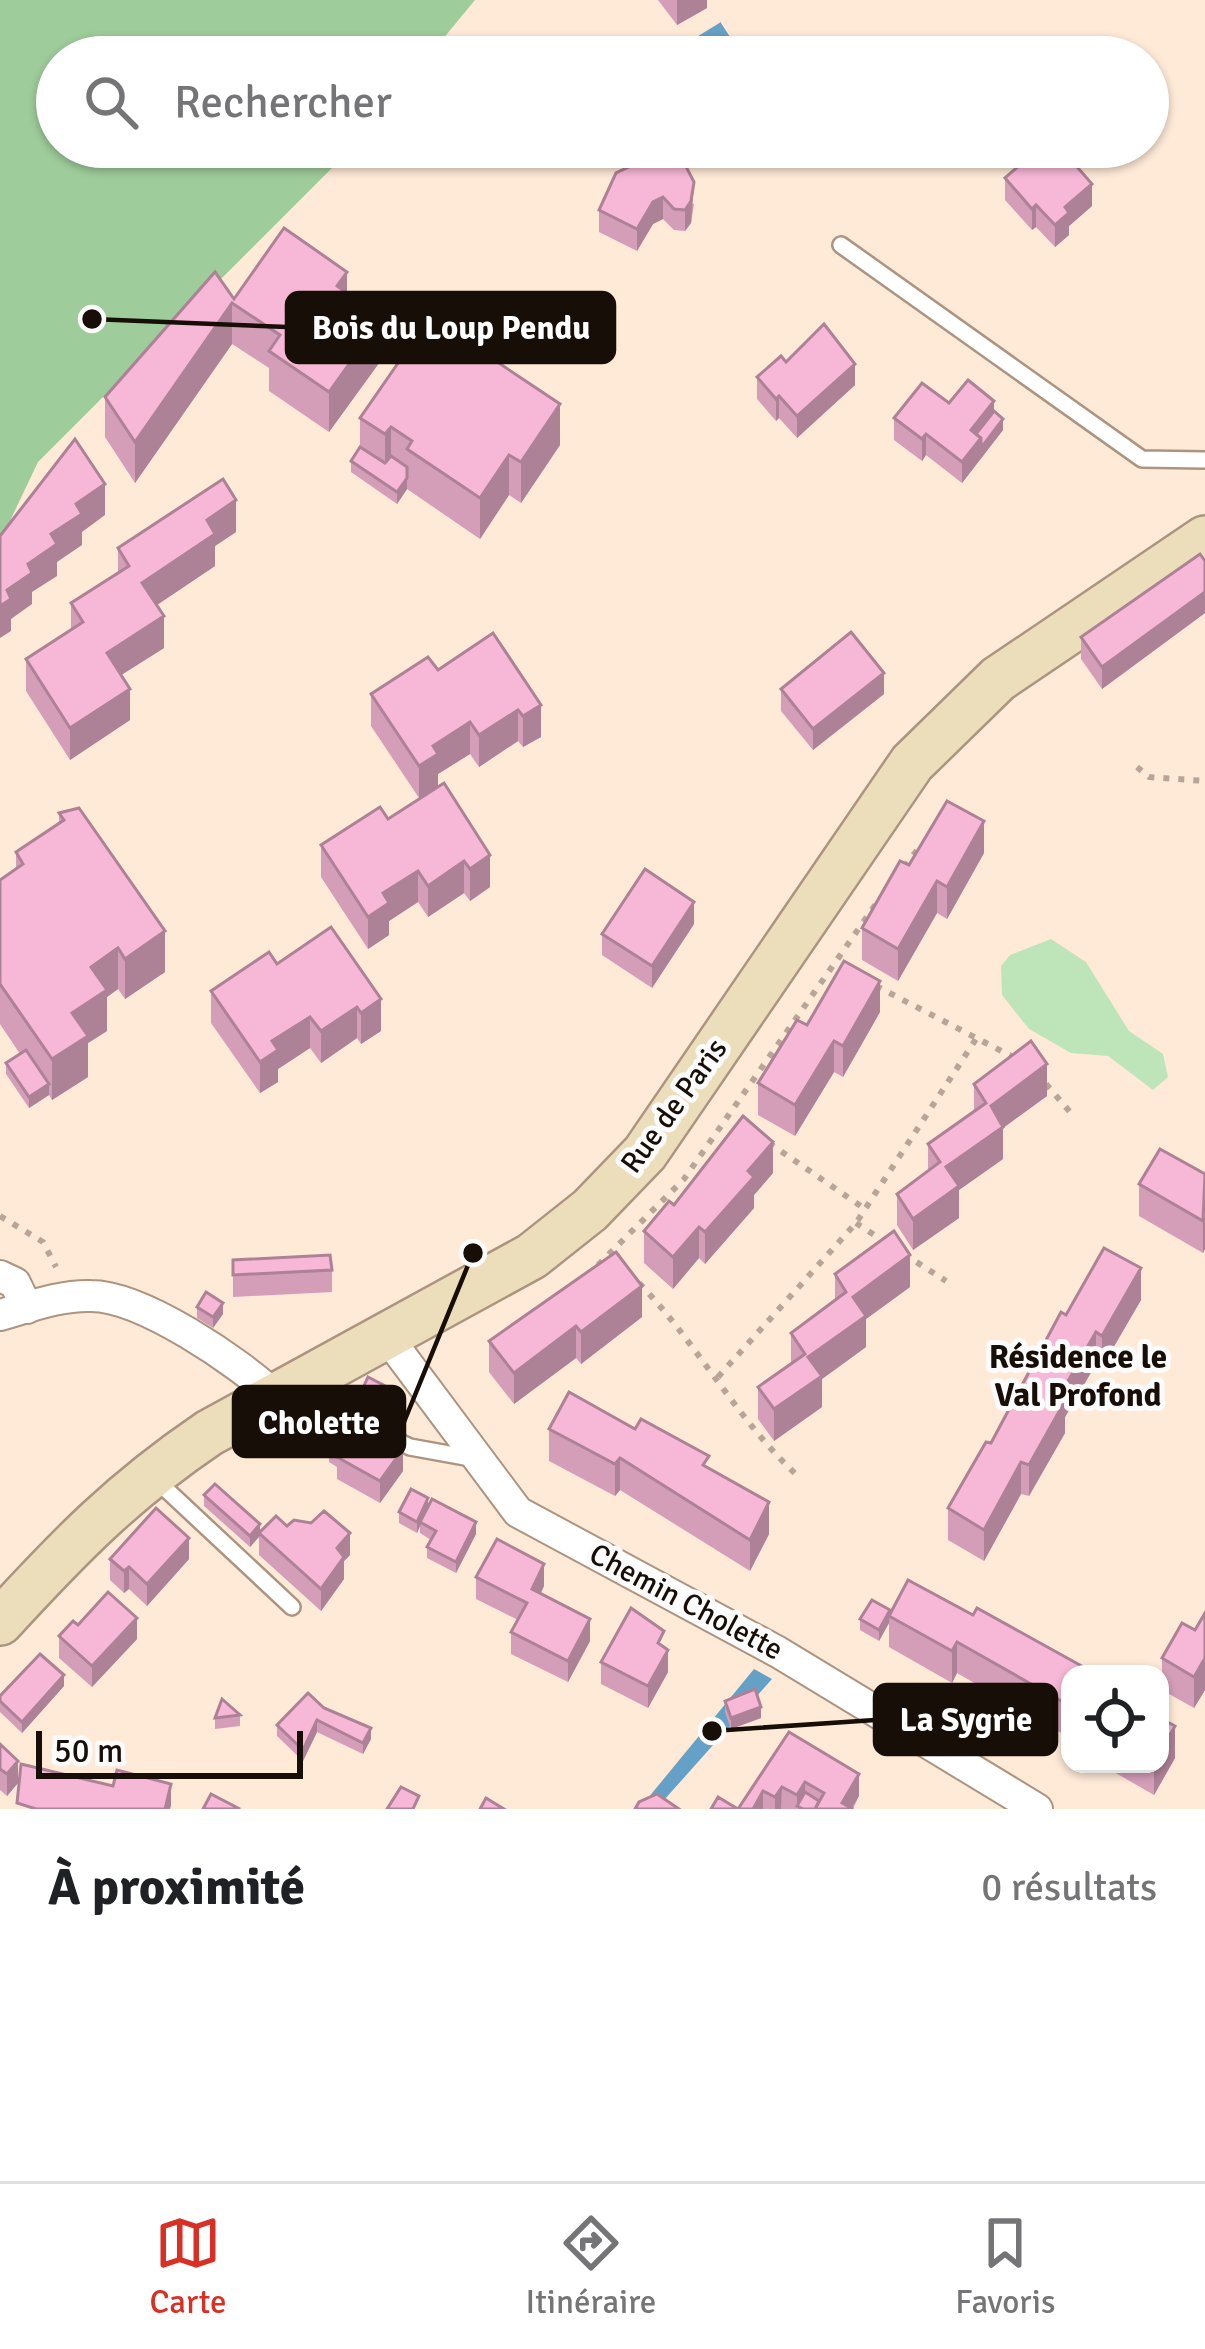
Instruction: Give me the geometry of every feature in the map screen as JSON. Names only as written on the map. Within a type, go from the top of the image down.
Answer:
[{"type":"street","name":"Rue de Paris","points":[[0,1622],[97,1516],[150,1474],[209,1433],[532,1256],[590,1210],[645,1153],[911,763],[998,679],[1205,539]]},
{"type":"street","points":[[0,1276],[15,1283],[14,1311],[72,1296],[123,1300],[284,1393]]},
{"type":"street","name":"Chemin Cholette","points":[[388,1338],[518,1512],[778,1652],[1037,1809]]},
{"type":"lane","points":[[841,244],[1142,459],[1205,460]]},
{"type":"lane","points":[[284,1393],[410,1447],[476,1459]]},
{"type":"lane","points":[[150,1474],[292,1607]]},
{"type":"path","points":[[1137,767],[1149,777],[1205,781]]},
{"type":"path","points":[[831,960],[844,968]]},
{"type":"path","points":[[874,984],[1016,1058]]},
{"type":"path","points":[[718,1377],[856,1223],[976,1039]]},
{"type":"path","points":[[1035,1068],[1070,1112]]},
{"type":"path","points":[[728,1114],[739,1123]]},
{"type":"path","points":[[766,1141],[865,1209]]},
{"type":"path","points":[[0,1216],[43,1241],[72,1296]]},
{"type":"path","points":[[856,1223],[946,1281]]},
{"type":"path","points":[[610,1255],[665,1310],[718,1377],[760,1442],[800,1479]]},
{"type":"green space","points":[[0,0],[475,0],[445,36],[36,36],[36,168],[332,168],[38,462],[0,542]]},
{"type":"green space","points":[[1051,939],[1086,962],[1129,1031],[1163,1054],[1168,1077],[1153,1090],[1108,1056],[1071,1053],[1029,1029],[1002,995],[1001,966],[1010,955]]},
{"type":"water","points":[[721,22],[730,36],[698,36]]},
{"type":"water","points":[[754,1669],[772,1679],[656,1809],[639,1809]]},
{"type":"building","points":[[627,168],[687,168],[694,182],[691,201],[685,210],[674,209],[663,197],[653,202],[637,229],[599,210],[616,173]]},
{"type":"building","points":[[1016,168],[1078,168],[1092,184],[1065,207],[1069,213],[1055,225],[1036,205],[1032,209],[1005,178]]},
{"type":"building","points":[[284,228],[347,272],[337,286],[382,318],[329,392],[269,351],[280,335],[232,303],[135,442],[105,397],[215,272],[234,299]]},
{"type":"building","points":[[430,317],[560,404],[521,462],[509,455],[480,498],[407,449],[412,441],[391,427],[385,434],[360,418]]},
{"type":"building","points":[[824,324],[855,364],[797,416],[757,377],[781,356],[786,362]]},
{"type":"building","points":[[968,380],[994,401],[971,430],[981,438],[962,462],[926,434],[922,439],[894,418],[922,383],[949,403]]},
{"type":"building","points":[[994,411],[1003,419],[981,448],[976,434]]},
{"type":"building","points":[[75,439],[105,484],[76,504],[82,514],[51,534],[57,544],[28,564],[32,573],[7,590],[11,599],[0,606],[0,536]]},
{"type":"building","points":[[360,447],[385,463],[391,456],[407,467],[407,478],[397,492],[351,461]]},
{"type":"building","points":[[223,479],[236,500],[207,520],[215,534],[142,583],[164,616],[107,653],[130,689],[70,728],[26,659],[83,622],[71,603],[129,566],[118,548]]},
{"type":"building","points":[[1200,554],[1205,561],[1205,592],[1102,667],[1081,637]]},
{"type":"building","points":[[851,632],[884,673],[813,729],[781,689]]},
{"type":"building","points":[[493,633],[541,705],[523,716],[518,710],[479,735],[470,722],[433,746],[438,754],[419,766],[371,694],[428,657],[438,670]]},
{"type":"building","points":[[444,783],[490,855],[470,869],[464,861],[428,886],[418,871],[383,893],[389,903],[368,917],[321,845],[380,807],[388,819]]},
{"type":"building","points":[[947,801],[984,821],[947,887],[937,881],[898,949],[862,928],[900,861],[909,865]]},
{"type":"building","points":[[79,808],[165,931],[125,959],[118,948],[91,967],[107,990],[72,1013],[88,1036],[52,1059],[0,984],[0,880],[23,864],[16,852],[64,820],[59,813]]},
{"type":"building","points":[[645,869],[694,902],[652,966],[602,934]]},
{"type":"building","points":[[331,927],[381,999],[361,1013],[357,1007],[321,1031],[310,1017],[272,1041],[278,1050],[260,1062],[211,991],[269,952],[277,964]]},
{"type":"building","points":[[844,961],[880,981],[843,1046],[834,1041],[795,1105],[758,1083],[797,1020],[807,1025]]},
{"type":"building","points":[[1031,1041],[1047,1064],[991,1106],[1003,1127],[946,1167],[959,1186],[913,1219],[897,1194],[940,1162],[928,1144],[986,1103],[974,1084]]},
{"type":"building","points":[[26,1050],[49,1084],[29,1097],[6,1063]]},
{"type":"building","points":[[743,1116],[773,1142],[748,1171],[754,1177],[705,1232],[699,1227],[673,1257],[644,1231],[669,1201],[674,1205]]},
{"type":"building","points":[[1160,1149],[1205,1174],[1203,1221],[1139,1184]]},
{"type":"building","points":[[894,1231],[910,1255],[853,1297],[866,1316],[808,1357],[822,1376],[774,1409],[758,1387],[805,1354],[791,1333],[846,1292],[835,1274]]},
{"type":"building","points":[[1104,1248],[1141,1268],[1102,1336],[1096,1332],[1060,1395],[1065,1401],[1029,1465],[1021,1462],[984,1530],[948,1508],[986,1442],[991,1443],[1061,1312],[1066,1315]]},
{"type":"building","points":[[616,1252],[642,1286],[581,1332],[576,1326],[514,1373],[489,1341]]},
{"type":"building","points":[[330,1255],[332,1270],[233,1275],[233,1260]]},
{"type":"building","points":[[206,1292],[223,1303],[213,1317],[197,1307]]},
{"type":"building","points":[[368,1377],[387,1387],[382,1397],[363,1388]]},
{"type":"building","points":[[569,1392],[635,1429],[641,1419],[709,1456],[703,1465],[769,1502],[750,1540],[620,1458],[615,1464],[549,1429]]},
{"type":"building","points":[[345,1415],[403,1449],[380,1481],[337,1457],[341,1447],[329,1440]]},
{"type":"building","points":[[215,1484],[260,1524],[250,1536],[204,1495]]},
{"type":"building","points":[[411,1489],[428,1498],[417,1522],[399,1512]]},
{"type":"building","points":[[432,1499],[476,1522],[456,1562],[427,1547],[436,1531],[420,1522]]},
{"type":"building","points":[[156,1508],[189,1538],[147,1584],[129,1567],[124,1571],[110,1559]]},
{"type":"building","points":[[324,1511],[350,1533],[337,1548],[344,1557],[321,1589],[259,1533],[276,1516],[287,1526],[294,1520],[311,1523]]},
{"type":"building","points":[[497,1539],[544,1564],[532,1589],[590,1619],[568,1661],[511,1632],[527,1603],[476,1577]]},
{"type":"building","points":[[908,1580],[973,1615],[977,1608],[1080,1665],[1061,1665],[1061,1701],[957,1642],[952,1651],[889,1616]]},
{"type":"building","points":[[108,1592],[137,1618],[92,1666],[59,1636],[73,1621],[78,1625]]},
{"type":"building","points":[[872,1600],[890,1610],[879,1630],[860,1619]]},
{"type":"building","points":[[631,1608],[664,1631],[658,1643],[668,1650],[648,1686],[601,1662]]},
{"type":"building","points":[[1205,1613],[1205,1658],[1194,1677],[1162,1658],[1182,1623],[1195,1630]]},
{"type":"building","points":[[40,1654],[64,1675],[22,1722],[0,1696]]},
{"type":"building","points":[[755,1689],[761,1707],[731,1718],[725,1701]]},
{"type":"building","points":[[308,1693],[324,1708],[371,1728],[363,1743],[317,1720],[303,1750],[277,1725]]},
{"type":"building","points":[[222,1699],[240,1715],[215,1718]]},
{"type":"building","points":[[789,1732],[859,1774],[842,1803],[853,1809],[815,1809],[824,1793],[805,1782],[797,1795],[782,1787],[775,1797],[763,1791],[753,1809],[738,1809]]},
{"type":"building","points":[[0,1744],[18,1761],[7,1774],[0,1769]]},
{"type":"building","points":[[21,1764],[113,1786],[117,1770],[171,1784],[165,1809],[36,1809],[17,1803]]},
{"type":"building","points":[[401,1787],[419,1796],[413,1809],[387,1809]]},
{"type":"building","points":[[805,1792],[819,1801],[815,1809],[797,1806]]},
{"type":"building","points":[[211,1794],[240,1809],[203,1809]]},
{"type":"building","points":[[657,1794],[679,1809],[635,1809],[639,1802]]},
{"type":"building","points":[[718,1797],[738,1809],[711,1809]]},
{"type":"building","points":[[486,1798],[504,1809],[480,1809]]},
{"type":"place","name":"Bois du Loup Pendu","points":[[92,319]]},
{"type":"place","name":"Cholette","points":[[473,1253]]},
{"type":"place","name":"La Sygrie","points":[[712,1731]]},
{"type":"district","name":"Résidence le Val Profond","points":[[1078,1376]]}]
